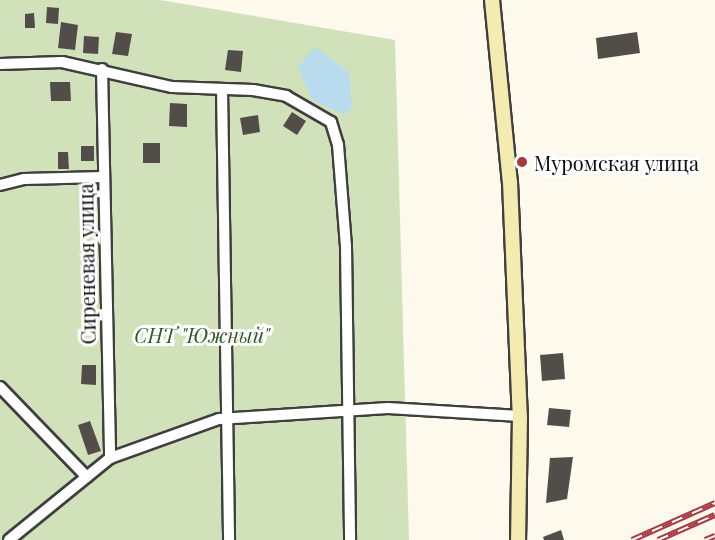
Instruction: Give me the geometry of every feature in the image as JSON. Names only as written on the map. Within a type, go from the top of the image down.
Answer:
[{"type":"main road","points":[[492,0],[510,182],[520,416],[518,540]]},
{"type":"street","points":[[0,64],[62,62],[102,69],[172,87],[222,89],[286,96],[331,122],[335,134],[346,246],[350,540]]},
{"type":"street","name":"Сиреневая улица","points":[[102,69],[110,459]]},
{"type":"street","points":[[222,89],[229,540]]},
{"type":"street","points":[[0,185],[24,179],[103,177]]},
{"type":"street","points":[[0,387],[87,477]]},
{"type":"street","points":[[9,540],[110,459],[183,429],[227,419],[350,410],[520,416]]},
{"type":"green space","name":"СНТ \"Южный\"","points":[[0,0],[160,0],[395,40],[409,540],[0,540]]},
{"type":"water","points":[[315,47],[349,72],[352,107],[345,115],[312,100],[298,67]]},
{"type":"building","points":[[47,7],[59,8],[58,24],[46,23]]},
{"type":"building","points":[[34,13],[35,28],[25,28],[25,14]]},
{"type":"building","points":[[61,22],[78,25],[75,50],[58,48]]},
{"type":"building","points":[[116,32],[132,34],[128,56],[112,54]]},
{"type":"building","points":[[637,32],[640,53],[598,59],[596,38]]},
{"type":"building","points":[[84,36],[99,37],[98,54],[83,53]]},
{"type":"building","points":[[228,50],[243,51],[241,72],[225,70]]},
{"type":"building","points":[[50,82],[70,82],[71,101],[51,101]]},
{"type":"building","points":[[170,103],[187,104],[187,127],[169,126]]},
{"type":"building","points":[[292,112],[306,121],[297,135],[283,126]]},
{"type":"building","points":[[258,115],[260,132],[243,135],[240,118]]},
{"type":"building","points":[[143,143],[160,143],[160,163],[143,163]]},
{"type":"building","points":[[81,146],[94,146],[94,161],[81,161]]},
{"type":"building","points":[[58,152],[68,152],[69,169],[58,169]]},
{"type":"building","points":[[563,353],[565,379],[542,381],[540,355]]},
{"type":"building","points":[[82,365],[96,365],[96,385],[81,384]]},
{"type":"building","points":[[549,408],[571,410],[569,427],[547,425]]},
{"type":"building","points":[[90,421],[101,451],[88,455],[78,425]]},
{"type":"building","points":[[573,457],[567,499],[546,503],[550,458]]},
{"type":"building","points":[[561,530],[564,540],[544,540],[543,537]]},
{"type":"railway","points":[[632,540],[715,503]]},
{"type":"railway","points":[[658,540],[715,515]]},
{"type":"railway","points":[[705,540],[715,536]]},
{"type":"place","name":"Муромская улица","points":[[522,162]]}]
